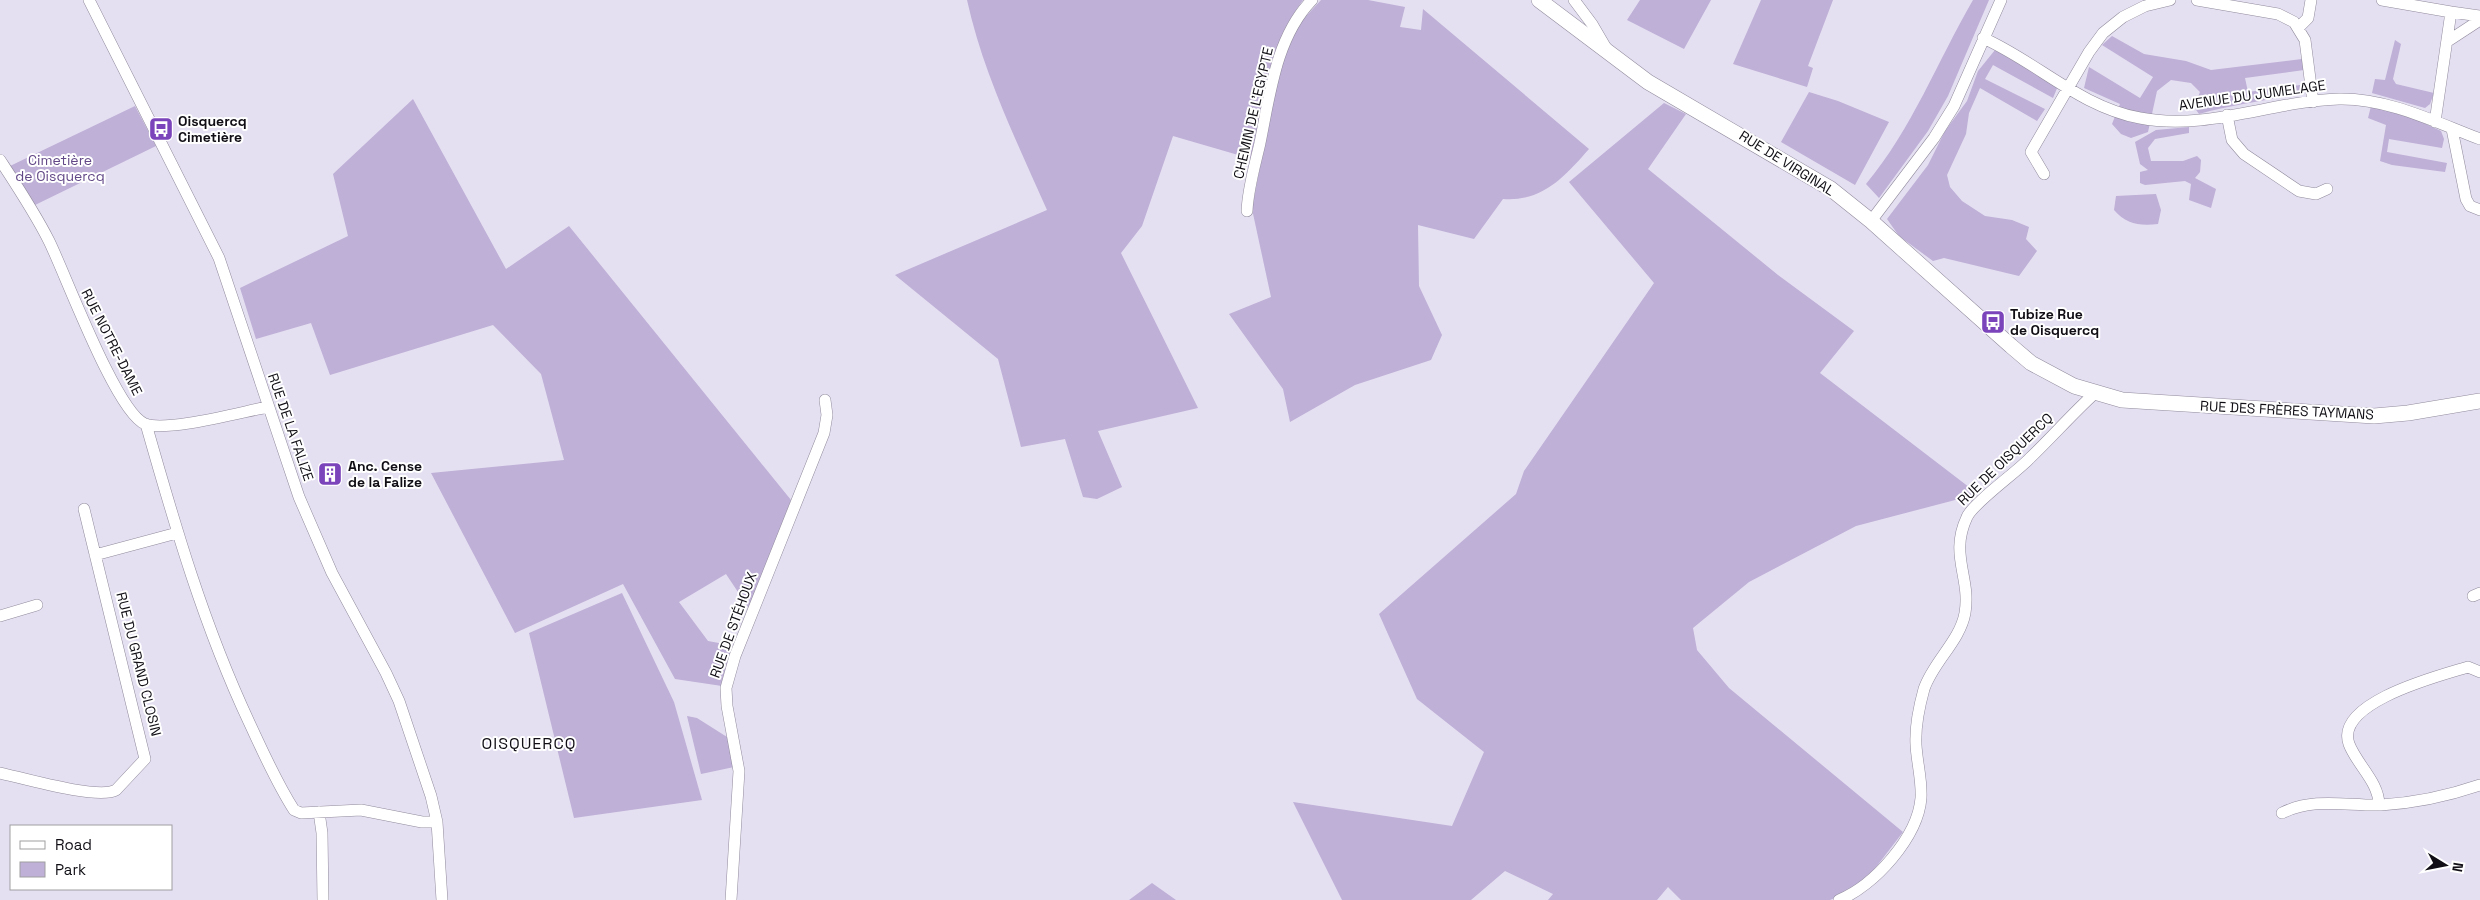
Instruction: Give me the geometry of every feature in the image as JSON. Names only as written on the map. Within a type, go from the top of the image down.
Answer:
[{"type":"street","name":"RUE DE LA FALIZE","points":[[89,0],[219,258],[299,497],[316,538],[347,602],[386,673],[398,701],[431,796],[437,822],[442,900]]},
{"type":"street","name":"CHEMIN DE L'EGYPTE","points":[[1247,211],[1271,88],[1280,57],[1295,22],[1312,0]]},
{"type":"street","name":"RUE DE VIRGINAL","points":[[1539,0],[1648,82],[1832,189],[1871,221],[2031,363],[2067,383],[2094,394]]},
{"type":"street","points":[[1574,0],[1592,24],[1611,56]]},
{"type":"street","points":[[1871,221],[1934,138],[1954,106],[2001,0]]},
{"type":"street","points":[[2044,174],[2031,152],[2103,33],[2123,16],[2145,6],[2170,0]]},
{"type":"street","points":[[2197,0],[2278,14],[2289,18],[2298,28],[2304,40],[2313,102]]},
{"type":"street","points":[[2298,28],[2308,18],[2311,0]]},
{"type":"street","points":[[2382,0],[2480,18]]},
{"type":"street","points":[[2435,122],[2451,12]]},
{"type":"street","points":[[2448,41],[2480,18]]},
{"type":"street","name":"AVENUE DU JUMELAGE","points":[[1983,38],[2103,108],[2142,119],[2184,121],[2313,102],[2356,99],[2378,103],[2480,139]]},
{"type":"street","points":[[2227,115],[2232,140],[2244,154],[2299,191],[2316,194],[2327,189]]},
{"type":"street","points":[[2452,129],[2464,194],[2470,206],[2480,210]]},
{"type":"street","name":"RUE NOTRE-DAME","points":[[0,160],[48,239],[87,329],[122,397],[135,417],[146,424]]},
{"type":"street","name":"RUE DES FRÈRES TAYMANS","points":[[2094,394],[2145,402],[2374,416],[2408,413],[2480,401]]},
{"type":"street","name":"RUE DE OISQUERCQ","points":[[1839,900],[1854,894],[1876,877],[1901,846],[1920,807],[1921,781],[1916,745],[1916,727],[1924,689],[1932,669],[1957,632],[1965,614],[1966,595],[1958,551],[1960,532],[1968,514],[2030,458],[2094,394]]},
{"type":"street","name":"RUE DE STÉHOUX","points":[[731,900],[739,771],[727,706],[727,684],[739,647],[824,433],[827,416],[826,400]]},
{"type":"street","points":[[268,407],[177,424],[146,424],[177,533],[213,643],[266,762],[294,810],[301,813],[361,810],[422,822],[437,822]]},
{"type":"street","name":"RUE DU GRAND CLOSIN","points":[[0,772],[90,792],[110,794],[145,759],[84,509]]},
{"type":"street","points":[[95,555],[177,533]]},
{"type":"street","points":[[0,616],[37,605]]},
{"type":"street","points":[[2379,805],[2378,794],[2349,744],[2348,732],[2354,721],[2386,694],[2468,667],[2480,672]]},
{"type":"street","points":[[2282,813],[2300,805],[2317,802],[2379,805],[2417,801],[2480,785]]},
{"type":"street","points":[[319,812],[322,833],[323,900]]},
{"type":"green space","points":[[967,0],[1303,0],[1292,17],[1276,55],[1252,159],[1173,136],[1142,226],[1121,253],[1198,408],[1098,431],[1122,487],[1097,499],[1083,497],[1065,439],[1021,447],[998,359],[895,275],[1047,210],[991,81]]},
{"type":"green space","points":[[1321,0],[1368,0],[1405,7],[1400,27],[1421,30],[1423,9],[1589,149],[1571,169],[1541,192],[1517,199],[1503,199],[1474,239],[1418,225],[1419,286],[1442,335],[1431,360],[1355,385],[1290,422],[1283,389],[1229,314],[1271,297],[1252,209],[1274,93],[1287,48],[1299,24]]},
{"type":"green space","points":[[1640,0],[1711,0],[1684,49],[1627,20]]},
{"type":"green space","points":[[1761,0],[1833,0],[1808,66],[1813,68],[1807,87],[1733,64]]},
{"type":"green space","points":[[1973,0],[1989,0],[1948,96],[1928,131],[1879,198],[1866,184],[1911,118]]},
{"type":"green space","points":[[2112,36],[2144,54],[2186,61],[2211,70],[2302,59],[2304,70],[2245,78],[2248,92],[2300,85],[2304,92],[2199,114],[2194,107],[2200,92],[2191,83],[2171,80],[2157,91],[2148,132],[2131,138],[2121,134],[2112,124],[2120,104],[2084,88],[2089,67],[2140,98],[2153,77],[2102,45]]},
{"type":"green space","points":[[2395,40],[2401,44],[2393,79],[2396,84],[2434,93],[2430,104],[2425,108],[2372,93],[2375,79],[2385,80]]},
{"type":"green space","points":[[1995,50],[2058,86],[2053,98],[1993,65],[1985,79],[2045,109],[2037,121],[1980,88],[1969,113],[1966,134],[1947,175],[1950,187],[1962,201],[1985,216],[2012,220],[2029,227],[2026,239],[2037,251],[2019,276],[1944,258],[1933,261],[1899,236],[1887,219],[1928,165],[1945,131],[1967,101],[1978,71]]},
{"type":"green space","points":[[1809,92],[1838,101],[1889,122],[1855,185],[1781,142]]},
{"type":"green space","points":[[413,99],[506,269],[569,226],[791,500],[750,610],[726,574],[679,602],[708,641],[735,646],[722,686],[675,679],[623,584],[515,633],[431,473],[564,460],[541,374],[493,325],[330,375],[311,323],[256,339],[240,288],[348,236],[333,174]]},
{"type":"green space","points":[[1664,103],[1686,114],[1648,169],[1778,275],[1854,331],[1820,373],[1978,494],[1856,526],[1749,582],[1693,628],[1697,650],[1729,688],[1903,832],[1860,888],[1830,900],[1681,900],[1668,887],[1657,900],[1548,900],[1553,894],[1505,871],[1471,900],[1342,900],[1293,802],[1452,826],[1484,752],[1417,699],[1379,614],[1516,494],[1524,471],[1654,283],[1569,182]]},
{"type":"green space","name":"Cimetière de Oisquercq","points":[[135,106],[156,146],[35,205],[10,166]]},
{"type":"green space","points":[[2371,106],[2415,119],[2441,131],[2444,139],[2442,148],[2389,139],[2387,152],[2447,163],[2445,172],[2392,165],[2380,161],[2386,125],[2368,118]]},
{"type":"green space","points":[[2189,127],[2189,133],[2155,139],[2148,148],[2151,161],[2183,161],[2197,156],[2201,160],[2200,172],[2195,178],[2216,189],[2211,208],[2189,200],[2191,184],[2185,181],[2145,185],[2140,183],[2140,172],[2148,170],[2140,164],[2135,142],[2156,130]]},
{"type":"green space","points":[[2156,194],[2161,210],[2158,224],[2145,225],[2133,223],[2123,218],[2114,210],[2116,196]]},
{"type":"green space","points":[[622,593],[674,702],[702,800],[574,818],[529,633]]},
{"type":"green space","points":[[687,716],[697,718],[727,737],[734,767],[701,774]]},
{"type":"green space","points":[[1152,883],[1176,900],[1129,900]]},
{"type":"place","name":"Oisquercq Cimetière","points":[[161,129]]},
{"type":"place","name":"Tubize Rue de Oisquercq","points":[[1993,322]]},
{"type":"place","name":"Anc. Cense de la Falize","points":[[330,474]]},
{"type":"district","name":"OISQUERCQ","points":[[529,743]]}]
